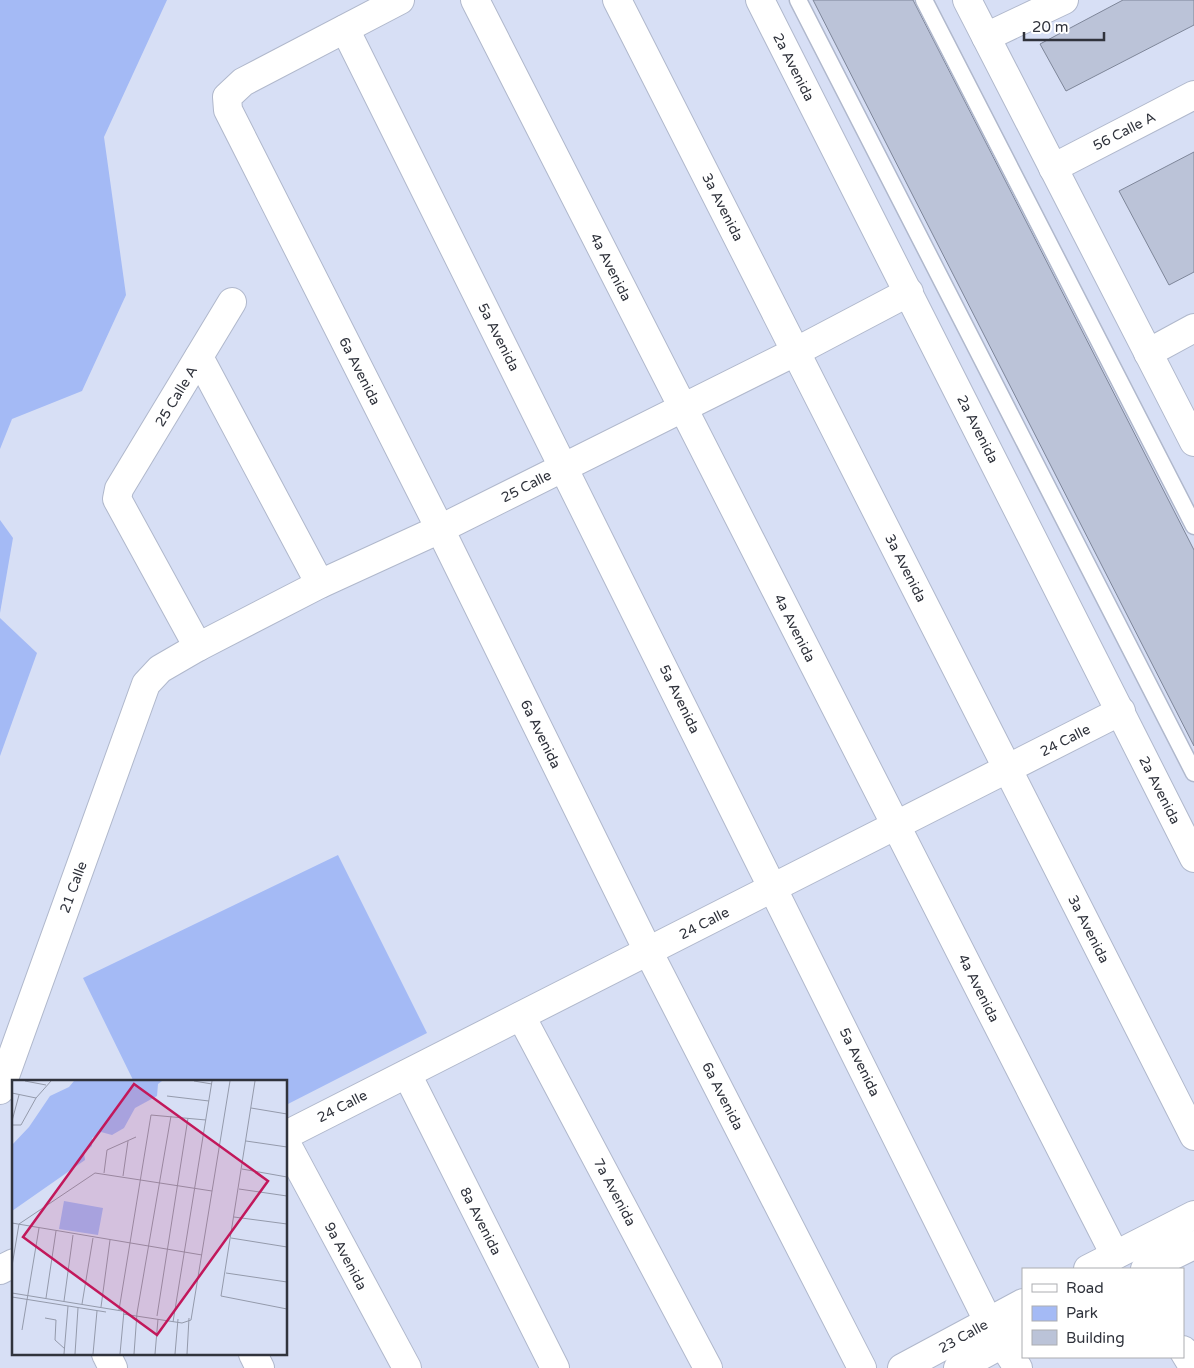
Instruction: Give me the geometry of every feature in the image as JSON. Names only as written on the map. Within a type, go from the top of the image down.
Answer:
[{"type":"street","points":[[345,29],[400,0]]},
{"type":"street","name":"4a Avenida","points":[[475,0],[1115,1255]]},
{"type":"street","name":"3a Avenida","points":[[617,0],[797,351],[1194,1136]]},
{"type":"street","name":"2a Avenida","points":[[760,0],[1194,858]]},
{"type":"street","points":[[966,0],[1194,442]]},
{"type":"street","points":[[986,37],[1064,0]]},
{"type":"street","name":"6a Avenida","points":[[345,29],[243,82],[227,97],[228,110],[440,529],[648,951],[862,1368]]},
{"type":"street","name":"5a Avenida","points":[[345,29],[988,1321],[1013,1338],[1018,1368]]},
{"type":"street","name":"56 Calle A","points":[[1053,168],[1194,95]]},
{"type":"street","name":"25 Calle","points":[[146,684],[160,669],[198,647],[320,584],[440,529],[797,351],[908,292]]},
{"type":"street","name":"25 Calle A","points":[[198,647],[116,499],[119,488],[232,302]]},
{"type":"street","points":[[1148,352],[1194,328]]},
{"type":"street","points":[[200,357],[320,584]]},
{"type":"street","name":"21 Calle","points":[[0,1090],[146,684]]},
{"type":"street","name":"24 Calle","points":[[288,1134],[1121,712]]},
{"type":"street","name":"7a Avenida","points":[[521,1016],[708,1368]]},
{"type":"street","name":"8a Avenida","points":[[407,1074],[555,1368]]},
{"type":"street","name":"9a Avenida","points":[[288,1147],[407,1368]]},
{"type":"street","points":[[1090,1268],[1194,1215]]},
{"type":"street","points":[[1147,1268],[1194,1245]]},
{"type":"street","points":[[0,1270],[12,1264]]},
{"type":"street","name":"23 Calle","points":[[902,1368],[1022,1304]]},
{"type":"street","name":"23 Calle","points":[[958,1368],[1013,1338]]},
{"type":"street","points":[[1184,1352],[1194,1368]]},
{"type":"street","points":[[107,1356],[113,1368]]},
{"type":"street","points":[[254,1356],[260,1368]]},
{"type":"lane","points":[[798,0],[1194,773]]},
{"type":"lane","points":[[924,0],[1194,526]]},
{"type":"green space","points":[[0,0],[167,0],[104,137],[126,295],[82,391],[12,419],[0,449]]},
{"type":"green space","points":[[0,520],[13,538],[0,613]]},
{"type":"green space","points":[[0,618],[37,653],[0,756]]},
{"type":"green space","points":[[338,855],[427,1033],[288,1104],[288,1080],[133,1080],[83,978]]},
{"type":"building","points":[[813,0],[913,0],[1194,550],[1194,746]]},
{"type":"building","points":[[1123,0],[1194,0],[1194,25],[1066,91],[1040,44]]},
{"type":"building","points":[[1194,152],[1194,272],[1169,285],[1119,191]]}]
